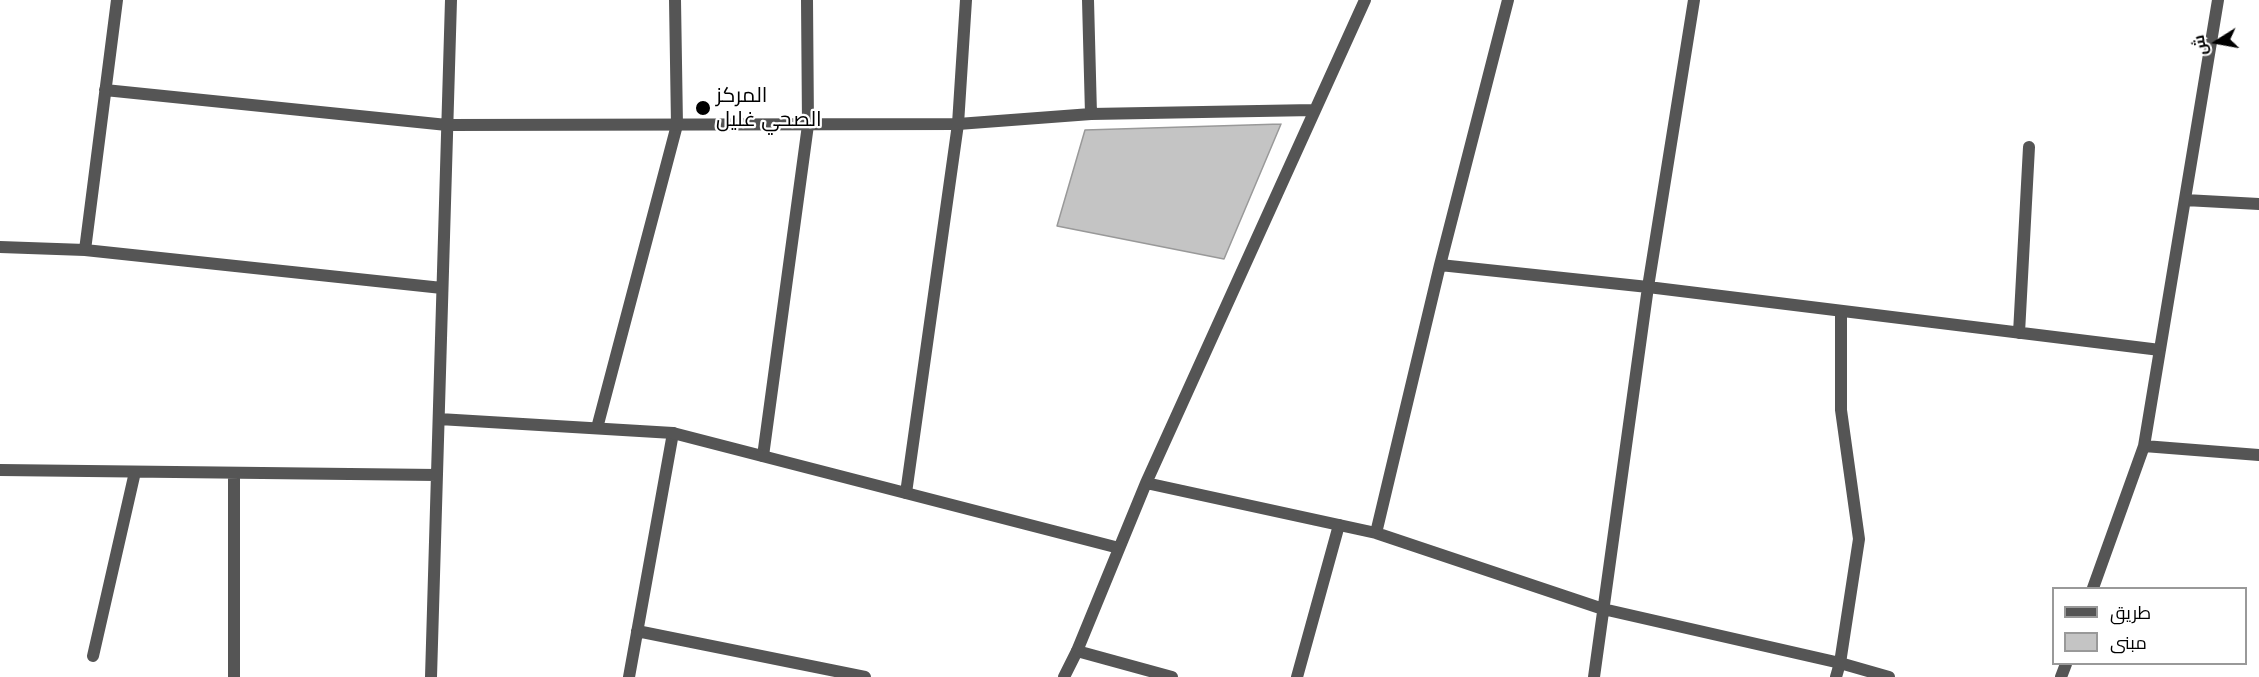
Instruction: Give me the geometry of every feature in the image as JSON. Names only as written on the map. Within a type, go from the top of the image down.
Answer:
[{"type":"street","points":[[86,250],[117,0]]},
{"type":"street","points":[[431,677],[451,0]]},
{"type":"street","points":[[597,428],[676,125],[675,0]]},
{"type":"street","points":[[763,456],[808,125],[807,0]]},
{"type":"street","points":[[906,493],[958,124],[966,0]]},
{"type":"street","points":[[1088,0],[1092,114]]},
{"type":"street","points":[[1064,677],[1077,651],[1146,483],[1365,0]]},
{"type":"street","points":[[1376,533],[1440,265],[1508,0]]},
{"type":"street","points":[[1594,677],[1648,287],[1694,0]]},
{"type":"street","points":[[2093,587],[2144,447],[2218,0]]},
{"type":"street","points":[[105,90],[447,125],[958,124],[1092,114],[1314,110]]},
{"type":"street","points":[[2019,333],[2029,147]]},
{"type":"street","points":[[2185,200],[2259,204]]},
{"type":"street","points":[[0,247],[86,250],[442,288]]},
{"type":"street","points":[[1440,265],[1648,287],[2160,350]]},
{"type":"street","points":[[1836,677],[1859,538],[1841,410],[1841,311]]},
{"type":"street","points":[[439,419],[673,433],[1119,548]]},
{"type":"street","points":[[629,677],[673,433]]},
{"type":"street","points":[[2144,447],[2259,455]]},
{"type":"street","points":[[0,470],[437,475]]},
{"type":"street","points":[[93,656],[135,471]]},
{"type":"street","points":[[234,472],[234,677]]},
{"type":"street","points":[[1146,483],[1376,533],[1603,609],[1840,663],[1889,677]]},
{"type":"street","points":[[1297,677],[1339,525]]},
{"type":"street","points":[[638,631],[865,677]]},
{"type":"street","points":[[1077,651],[1172,677]]},
{"type":"building","points":[[1281,124],[1224,259],[1057,226],[1085,130]]},
{"type":"place","name":"المركز الصحي غليل","points":[[703,108]]}]
